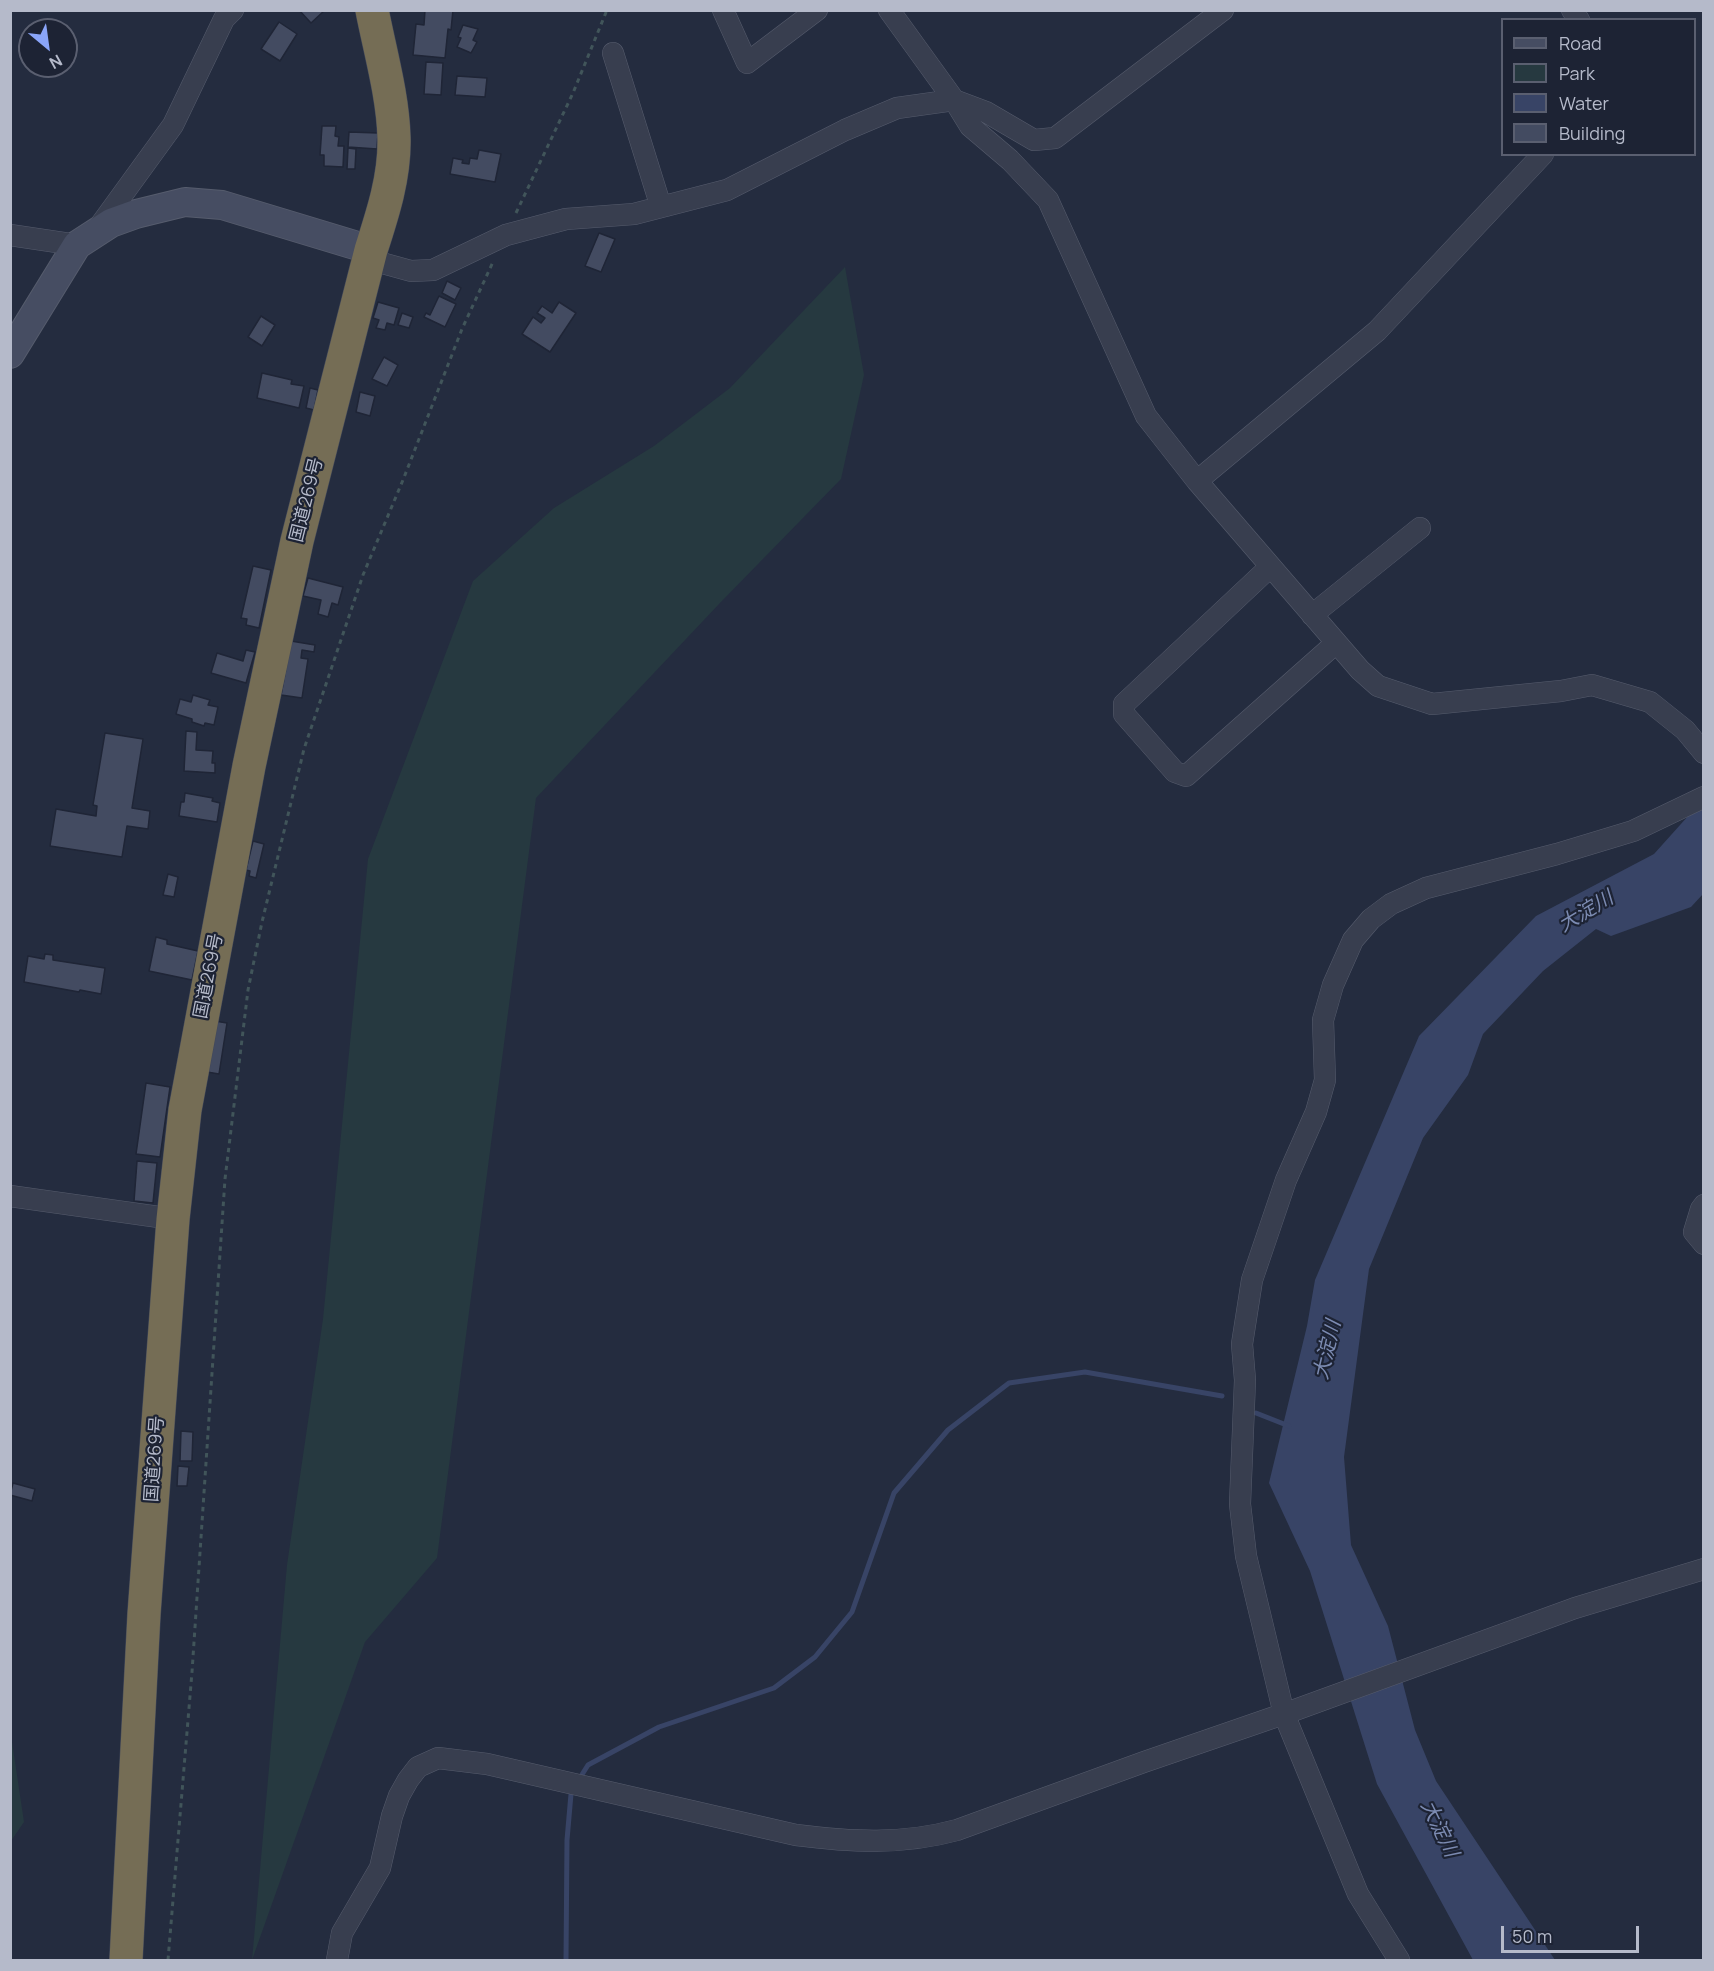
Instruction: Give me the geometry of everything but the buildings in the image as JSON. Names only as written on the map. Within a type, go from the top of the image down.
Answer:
[{"type":"highway","name":"国道269号","points":[[126,1960],[144,1614],[173,1220],[185,1110],[251,755],[297,541],[392,175],[394,137],[386,77],[372,10]]},
{"type":"street","points":[[10,354],[86,238],[173,124],[224,19],[232,10]]},
{"type":"street","points":[[723,10],[747,63],[817,10]]},
{"type":"street","points":[[889,10],[970,126],[1010,160],[1048,200],[1146,416],[1197,481],[1360,670],[1378,686],[1432,704],[1561,691],[1592,685],[1650,702],[1685,730],[1704,753]]},
{"type":"street","points":[[10,235],[86,238],[111,223],[136,214],[185,202],[222,205],[372,250],[382,263],[411,271],[433,270],[506,235],[566,219],[634,214],[727,190],[845,129],[897,108],[954,100],[986,112],[1034,140],[1055,138],[1223,10]]},
{"type":"street","points":[[613,52],[661,207]]},
{"type":"street","points":[[1197,481],[1377,331],[1541,156]]},
{"type":"street","points":[[1312,615],[1420,528]]},
{"type":"street","points":[[1270,567],[1124,704],[1124,714],[1175,772],[1186,776],[1336,643]]},
{"type":"street","points":[[1399,1960],[1358,1894],[1290,1712],[1246,1556],[1240,1504],[1245,1380],[1242,1344],[1252,1280],[1286,1180],[1316,1112],[1325,1080],[1323,1020],[1333,985],[1353,940],[1371,919],[1391,904],[1426,888],[1557,855],[1633,831],[1704,797]]},
{"type":"street","points":[[10,1196],[173,1220]]},
{"type":"street","points":[[1704,1205],[1694,1232],[1704,1244]]},
{"type":"street","points":[[337,1960],[342,1933],[380,1868],[399,1796],[418,1767],[438,1758],[487,1764],[796,1834],[848,1841],[929,1837],[957,1830],[1290,1712],[1575,1608],[1704,1569]]},
{"type":"path","points":[[168,1960],[192,1672],[225,1179],[248,990],[262,922],[304,749],[359,586],[462,329],[573,93],[607,10]]},
{"type":"green space","points":[[845,267],[864,375],[841,479],[536,798],[437,1558],[365,1642],[252,1960],[287,1565],[323,1319],[368,859],[473,581],[554,508],[654,446],[730,388]]},
{"type":"green space","points":[[11,1735],[24,1822],[10,1841]]},
{"type":"water","name":"大淀川","points":[[1703,808],[1703,894],[1691,907],[1611,936],[1596,929],[1543,971],[1483,1034],[1468,1075],[1423,1138],[1369,1269],[1344,1457],[1351,1545],[1388,1626],[1415,1730],[1436,1781],[1555,1960],[1473,1960],[1377,1784],[1310,1571],[1269,1483],[1307,1326],[1315,1280],[1419,1036],[1536,916],[1654,854],[1689,815]]},
{"type":"waterway","points":[[578,1781],[588,1765],[659,1727],[774,1688],[815,1657],[852,1612],[894,1493],[948,1430],[1009,1383],[1085,1372],[1222,1396]]},
{"type":"waterway","points":[[1256,1413],[1289,1426]]},
{"type":"waterway","points":[[566,1960],[567,1840],[571,1794],[574,1789]]}]
